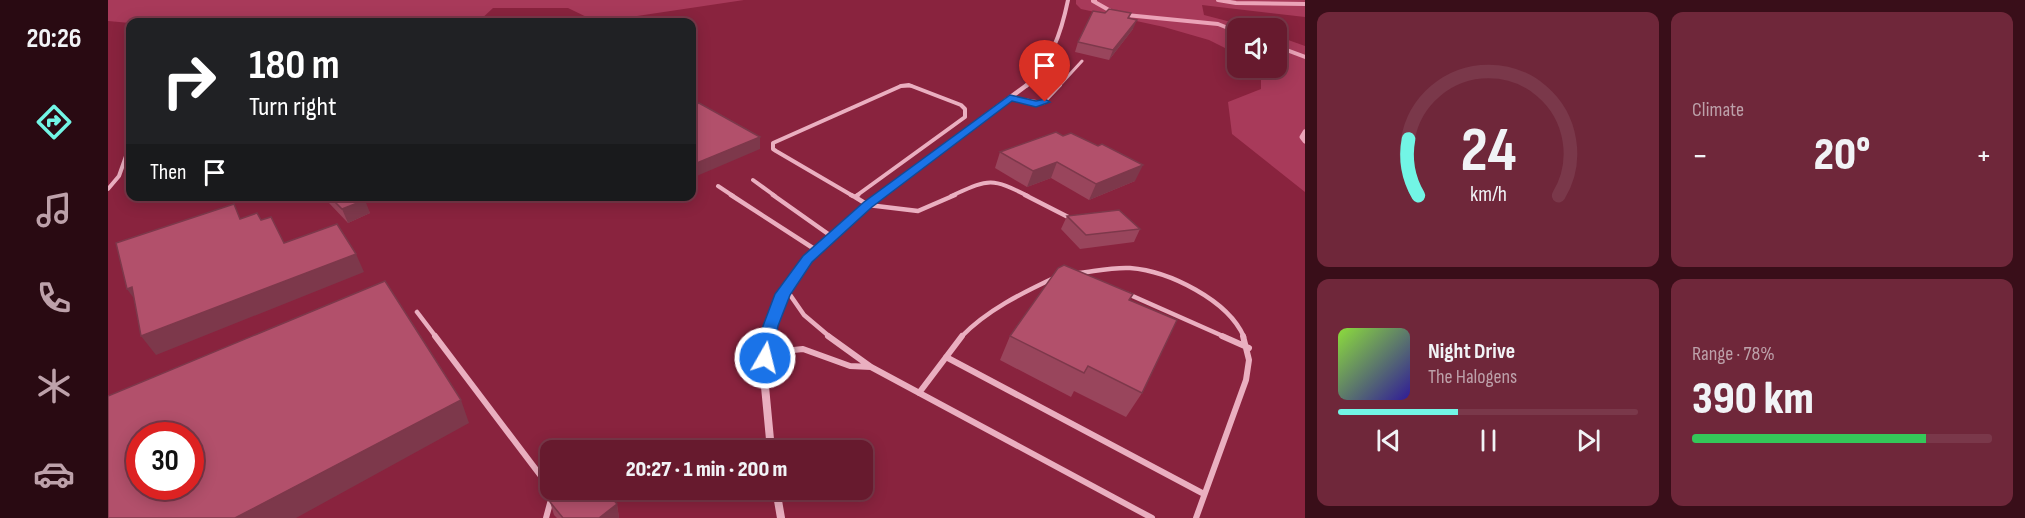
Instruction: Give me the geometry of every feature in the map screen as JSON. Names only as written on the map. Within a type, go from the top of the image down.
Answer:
[{"type":"street","points":[[770,440],[765,358],[770,326],[786,289],[816,250],[831,236],[868,205],[1010,98],[1037,74],[1048,59],[1060,30],[1068,0]]},
{"type":"street","points":[[778,500],[781,518]]},
{"type":"lane","points":[[1010,98],[1043,103],[1082,61]]},
{"type":"lane","points":[[855,197],[964,118],[963,106],[918,87],[905,85],[773,143],[773,149],[868,205],[918,211],[983,182],[993,181],[1004,184],[1072,219]]},
{"type":"lane","points":[[108,189],[120,176],[126,157]]},
{"type":"lane","points":[[753,180],[831,236]]},
{"type":"lane","points":[[718,186],[816,250]]},
{"type":"lane","points":[[1072,274],[1131,268],[1187,286],[1212,300],[1230,315],[1242,331],[1249,348],[1250,360],[1246,380],[1196,518]]},
{"type":"lane","points":[[1080,273],[1090,277]]},
{"type":"lane","points":[[919,393],[963,334],[985,315],[1047,279],[1064,275]]},
{"type":"lane","points":[[786,289],[798,309],[818,329],[856,352],[871,367],[1152,518]]},
{"type":"lane","points":[[1122,291],[1249,348]]},
{"type":"lane","points":[[417,312],[553,492],[546,518]]},
{"type":"lane","points":[[765,358],[784,351],[803,349],[850,366],[871,367]]},
{"type":"lane","points":[[946,357],[1204,494]]},
{"type":"shaded area","points":[[108,0],[744,0],[624,18],[589,18],[568,8],[493,8],[482,18],[126,18],[126,23],[108,21]]},
{"type":"shaded area","points":[[1076,0],[1305,0],[1305,17],[1202,5],[1204,15],[1227,21],[1227,49],[1209,40],[1164,27],[1081,9],[1076,4]]},
{"type":"shaded area","points":[[1287,40],[1305,46],[1305,192],[1232,134],[1228,102],[1261,89],[1261,78],[1287,78]]},
{"type":"building","points":[[1109,9],[1131,13],[1128,18],[1137,20],[1113,50],[1078,42],[1093,11],[1105,13]]},
{"type":"building","points":[[699,103],[760,137],[696,163],[696,104]]},
{"type":"building","points":[[1056,132],[1063,136],[1071,133],[1098,146],[1102,144],[1143,165],[1096,184],[1057,162],[1033,171],[1000,152]]},
{"type":"building","points":[[334,201],[362,201],[342,209]]},
{"type":"building","points":[[234,204],[240,219],[257,213],[261,220],[271,217],[284,243],[337,224],[356,254],[141,336],[132,287],[127,289],[116,243]]},
{"type":"building","points":[[1119,210],[1140,229],[1086,235],[1067,216]]},
{"type":"building","points":[[1064,265],[1133,294],[1129,300],[1177,320],[1142,393],[1088,366],[1084,373],[1010,336],[1058,268]]},
{"type":"building","points":[[385,281],[461,400],[235,518],[108,518],[108,396]]},
{"type":"building","points":[[553,500],[614,500],[617,504],[599,518],[563,518],[550,502]]},
{"type":"waterway","points":[[1095,0],[1093,1],[1116,14],[1218,24],[1227,28]]},
{"type":"waterway","points":[[1218,0],[1236,3],[1305,4]]},
{"type":"waterway","points":[[1287,50],[1305,57]]},
{"type":"waterway","points":[[1305,132],[1302,137],[1305,141]]},
{"type":"route","points":[[765,358],[770,326],[783,294],[808,259],[824,243],[868,205],[1010,98],[1036,104],[1045,102]]}]
